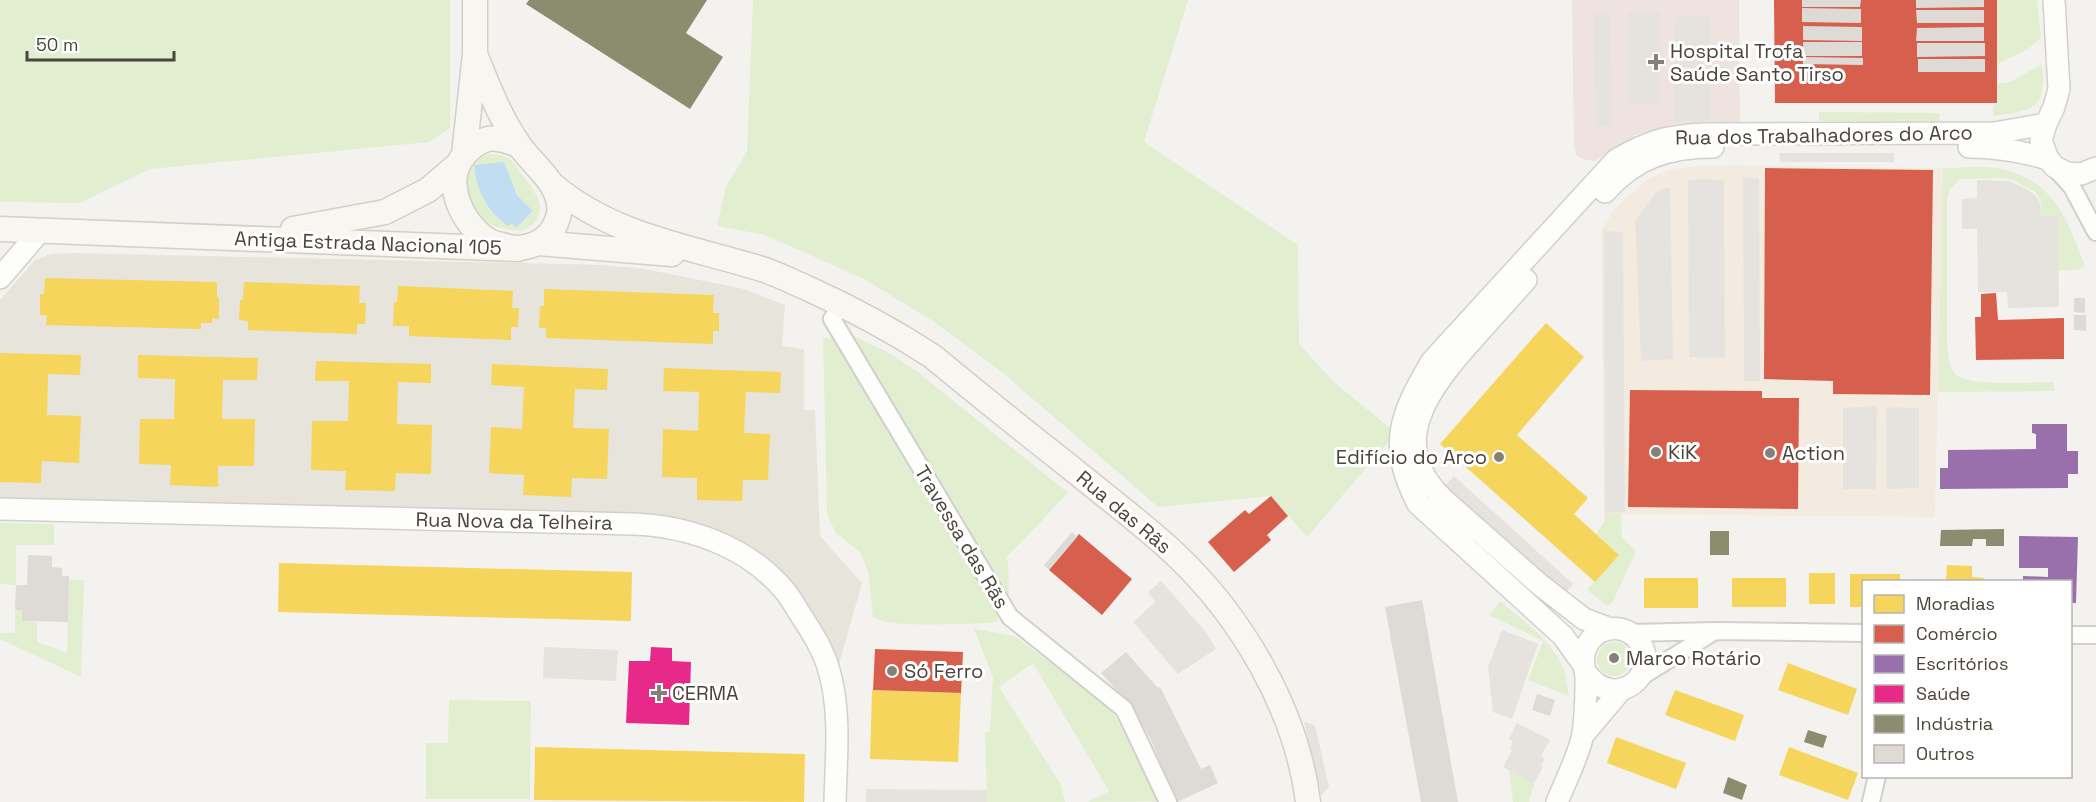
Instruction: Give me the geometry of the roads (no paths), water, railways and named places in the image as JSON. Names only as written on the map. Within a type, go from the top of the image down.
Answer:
[{"type":"main road","points":[[475,0],[475,54],[460,161],[454,187],[462,212],[475,229],[492,242],[528,246],[550,234],[557,221],[560,205],[554,186],[519,145],[495,104],[475,54]]},
{"type":"main road","points":[[460,161],[472,146],[488,139],[503,140],[519,145]]},
{"type":"main road","name":"Antiga Estrada Nacional 105","points":[[219,237],[310,228],[385,212],[428,190],[460,161]]},
{"type":"main road","name":"Antiga Estrada Nacional 105","points":[[554,186],[574,203],[628,231],[766,271],[842,304]]},
{"type":"main road","name":"Antiga Estrada Nacional 105","points":[[0,229],[528,246],[716,257]]},
{"type":"main road","name":"Rua das Rãs","points":[[842,304],[899,334],[932,356],[1141,524],[1195,575],[1242,634],[1282,707],[1296,745],[1306,783],[1308,802]]},
{"type":"street","points":[[2054,0],[2059,89],[2041,140],[2051,163],[2072,187],[2096,232]]},
{"type":"street","name":"Rua dos Trabalhadores do Arco","points":[[1408,448],[1402,422],[1407,407],[1432,362],[1608,168],[1616,160],[1637,148],[1656,139],[1679,135],[1994,133],[2046,124]]},
{"type":"street","name":"Rua dos Trabalhadores do Arco","points":[[1408,448],[1425,401],[1444,372],[1620,175],[1665,152],[1703,147],[1994,147],[2020,151],[2051,163],[2067,173],[2081,174],[2096,168]]},
{"type":"street","points":[[0,278],[41,230]]},
{"type":"street","name":"Travessa das Rãs","points":[[842,304],[832,319],[1010,617],[1124,708],[1168,802]]},
{"type":"street","points":[[1408,448],[1431,488],[1539,584],[1584,619],[1638,639],[1643,648],[1644,668],[1583,735]]},
{"type":"street","points":[[1408,448],[1402,467],[1418,504],[1563,636],[1593,682],[1602,688],[1612,690],[1631,683],[1716,631]]},
{"type":"street","name":"Rua Nova da Telheira","points":[[0,508],[644,524],[678,528],[712,540],[736,552],[769,576],[784,590],[816,639],[830,673],[836,713],[835,802]]},
{"type":"street","points":[[1557,802],[1583,735],[1585,669],[1583,654],[1593,637],[1600,632],[1862,633]]},
{"type":"street","points":[[2072,635],[2096,635]]},
{"type":"street","points":[[1870,802],[1877,778]]},
{"type":"water","points":[[504,162],[517,195],[533,211],[516,228],[512,223],[508,226],[500,220],[488,207],[480,192],[475,174],[474,165]]},
{"type":"place","name":"Hospital Trofa Saúde Santo Tirso","points":[[1656,62]]},
{"type":"place","name":"KiK","points":[[1656,452]]},
{"type":"place","name":"Action","points":[[1770,453]]},
{"type":"place","name":"Edifício do Arco","points":[[1499,457]]},
{"type":"place","name":"Marco Rotário","points":[[1614,658]]},
{"type":"place","name":"Só Ferro","points":[[892,671]]},
{"type":"place","name":"CERMA","points":[[659,693]]}]
